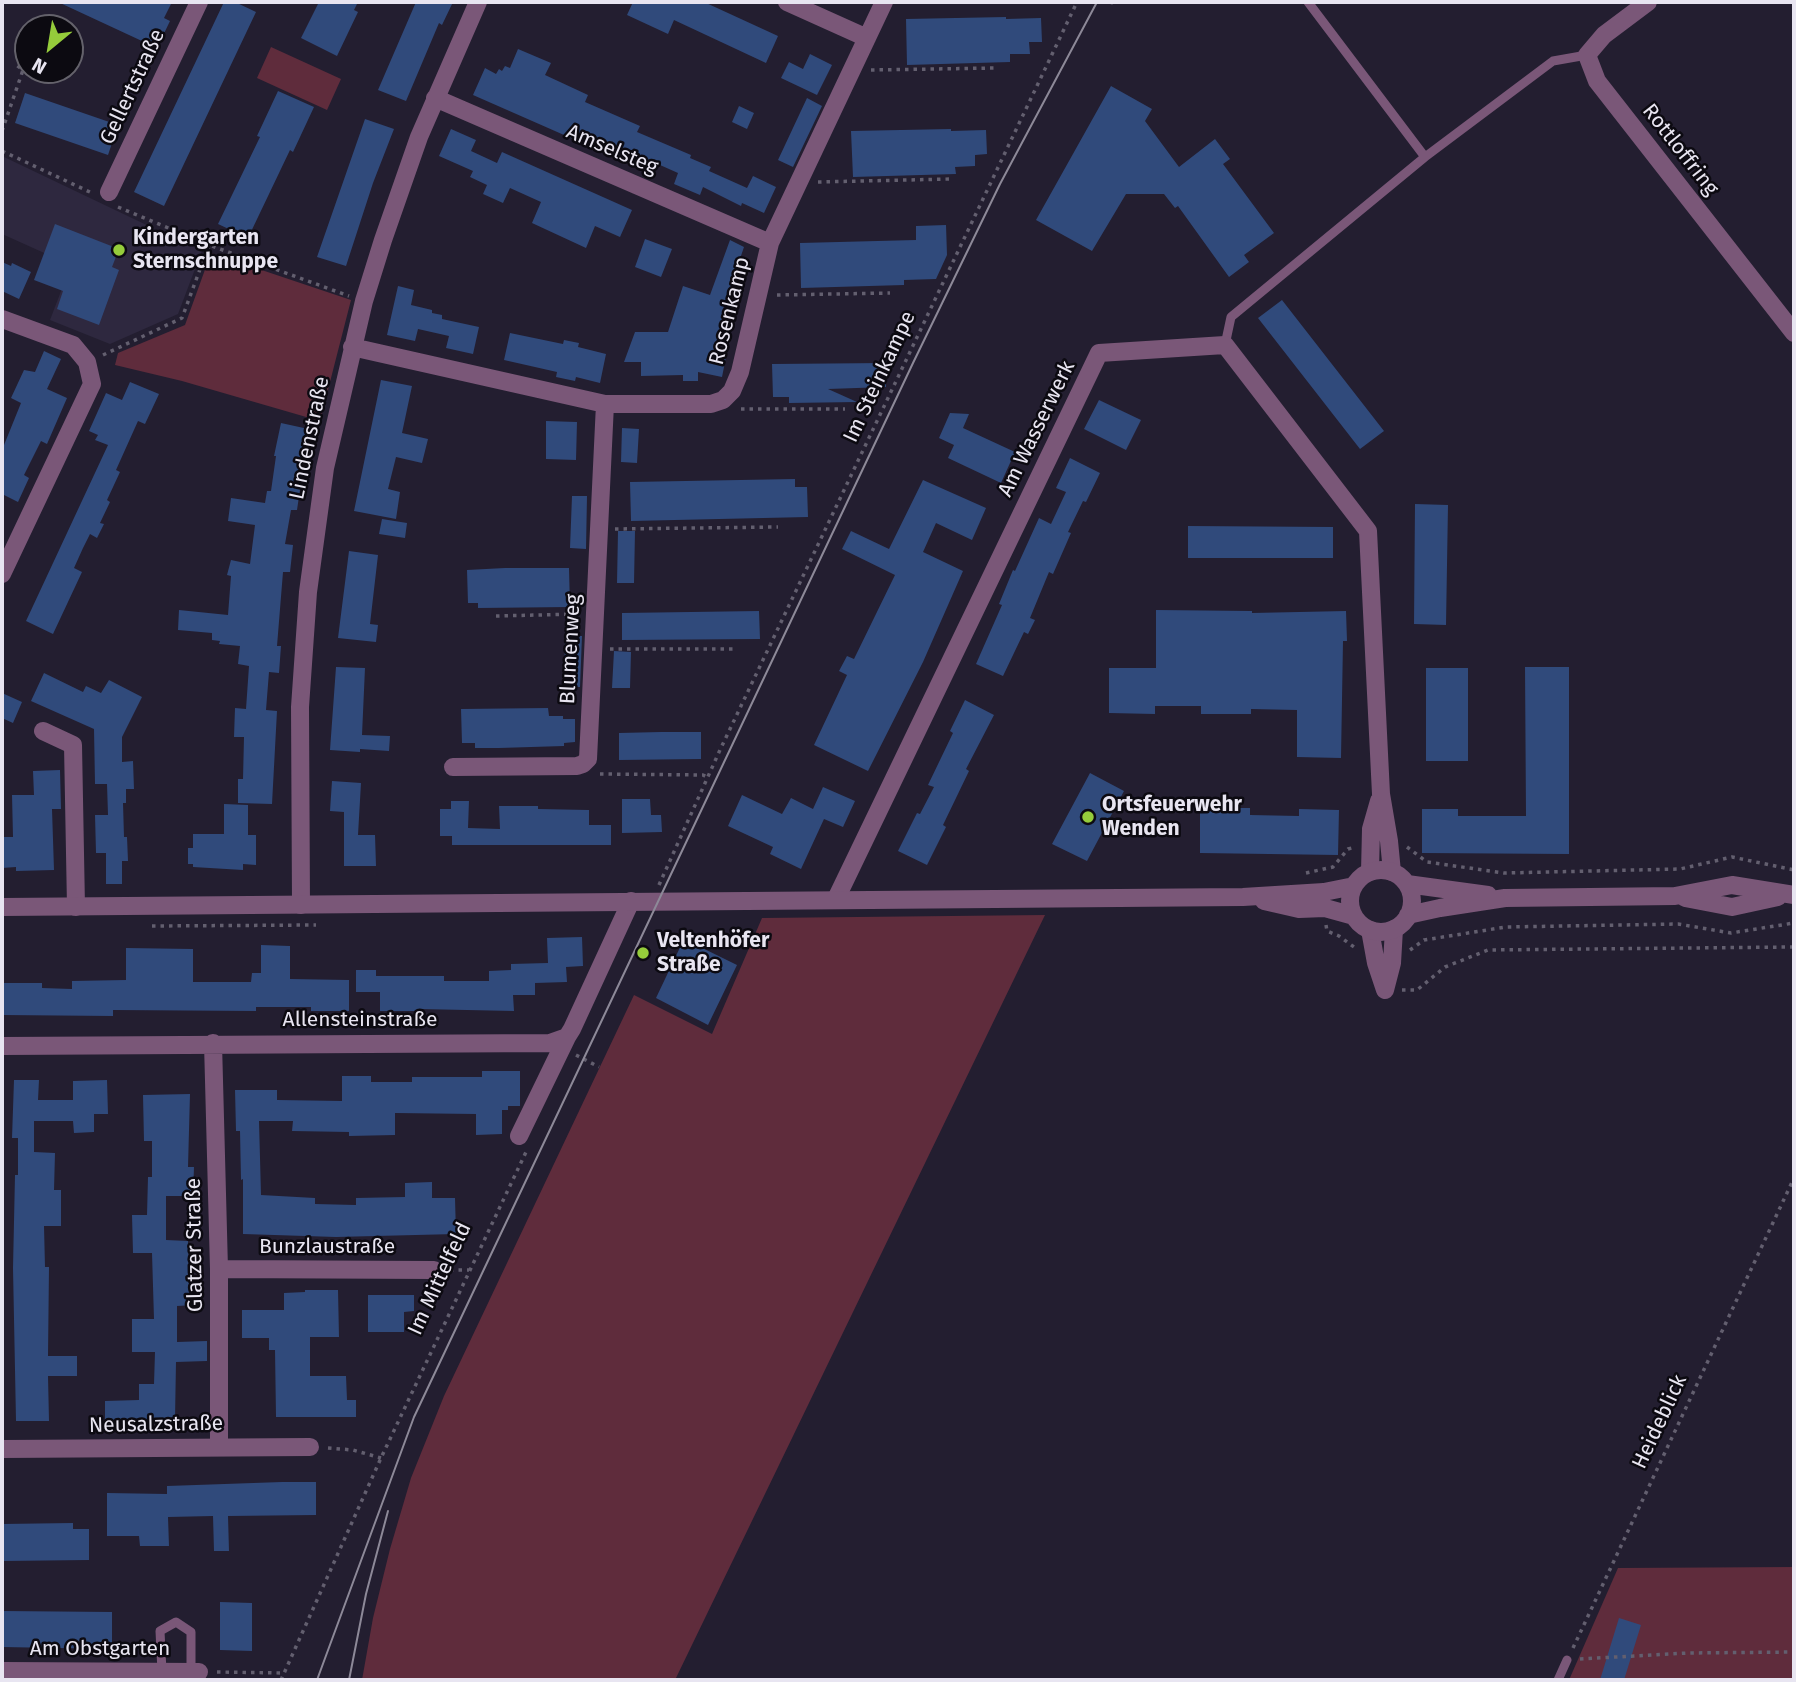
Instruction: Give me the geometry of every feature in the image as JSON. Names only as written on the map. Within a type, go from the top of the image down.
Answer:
[{"type":"street","name":"Gellertstraße","points":[[109,192],[199,2]]},
{"type":"street","name":"Lindenstraße","points":[[301,905],[298,780],[304,634],[318,509],[347,352],[402,180],[478,2]]},
{"type":"street","points":[[787,2],[867,38]]},
{"type":"street","name":"Rosenkamp","points":[[711,404],[723,400],[736,382],[770,243],[884,2]]},
{"type":"street","points":[[1587,55],[1604,35],[1648,2]]},
{"type":"street","name":"Rottloffring","points":[[1587,55],[1597,81],[1794,333]]},
{"type":"street","name":"Amselsteg","points":[[435,98],[770,243]]},
{"type":"street","points":[[2,319],[73,345],[87,362],[92,384],[2,574]]},
{"type":"street","points":[[1225,345],[1368,531],[1381,794],[1392,872]]},
{"type":"street","name":"Am Wasserwerk","points":[[836,899],[1099,353],[1225,345]]},
{"type":"street","points":[[347,352],[605,404],[711,404]]},
{"type":"street","name":"Blumenweg","points":[[583,764],[588,759],[589,751],[605,404]]},
{"type":"street","points":[[43,731],[73,745],[76,907]]},
{"type":"street","points":[[453,767],[583,764]]},
{"type":"street","points":[[1370,872],[1371,829],[1381,794]]},
{"type":"street","points":[[1383,954],[1394,929],[1408,915],[1412,905],[1411,894],[1407,884],[1392,872],[1370,872],[1361,877],[1350,896],[1354,916],[1361,925],[1370,930],[1394,929]]},
{"type":"street","points":[[1407,884],[1506,898]]},
{"type":"street","points":[[1408,915],[1506,898],[1675,896],[1732,885],[1791,895]]},
{"type":"street","points":[[2,907],[1243,897],[1324,892],[1354,886]]},
{"type":"street","points":[[1243,897],[1299,909],[1325,908],[1354,916]]},
{"type":"street","points":[[523,1143],[567,1037],[631,901]]},
{"type":"street","points":[[1370,930],[1383,954],[1385,990]]},
{"type":"street","name":"Allensteinstraße","points":[[2,1046],[550,1043],[567,1037]]},
{"type":"street","name":"Glatzer Straße","points":[[213,1043],[219,1269],[219,1447]]},
{"type":"street","name":"Bunzlaustraße","points":[[219,1269],[434,1270]]},
{"type":"street","name":"Neusalzstraße","points":[[2,1449],[310,1447]]},
{"type":"street","name":"Am Obstgarten","points":[[2,1671],[195,1672]]},
{"type":"lane","points":[[1308,2],[1425,157]]},
{"type":"lane","points":[[1225,345],[1231,317],[1425,157],[1553,61],[1587,55]]},
{"type":"lane","points":[[162,1672],[160,1631],[176,1622],[191,1632],[195,1672]]},
{"type":"lane","points":[[1558,1680],[1567,1660]]},
{"type":"path","name":"Im Steinkampe","points":[[660,885],[715,767],[720,750],[1076,2]]},
{"type":"path","points":[[852,71],[996,68]]},
{"type":"path","points":[[2,131],[18,84]]},
{"type":"path","points":[[2,151],[101,197],[109,192],[110,203],[155,224],[364,301]]},
{"type":"path","points":[[799,183],[951,178]]},
{"type":"path","points":[[87,362],[183,318],[209,245]]},
{"type":"path","points":[[757,295],[890,293]]},
{"type":"path","points":[[711,404],[751,411],[845,409]]},
{"type":"path","points":[[599,529],[778,527]]},
{"type":"path","points":[[496,615],[595,613]]},
{"type":"path","points":[[594,649],[733,649]]},
{"type":"path","points":[[583,764],[592,774],[703,775],[709,778]]},
{"type":"path","points":[[1299,874],[1333,867],[1348,849],[1371,841]]},
{"type":"path","points":[[1389,841],[1410,848],[1427,862],[1504,873],[1680,869],[1732,857],[1794,870]]},
{"type":"path","points":[[1732,857],[1732,869]]},
{"type":"path","points":[[1315,923],[1334,928]]},
{"type":"path","points":[[1327,931],[1339,936],[1362,954],[1383,954],[1406,953],[1424,940],[1506,927],[1678,924],[1731,933],[1794,923]]},
{"type":"path","points":[[1731,933],[1732,924]]},
{"type":"path","points":[[1385,990],[1418,990],[1445,967],[1488,950],[1794,947]]},
{"type":"path","name":"Im Mittelfeld","points":[[281,1680],[523,1143]]},
{"type":"path","name":"Heideblick","points":[[1567,1660],[1794,1178]]},
{"type":"path","points":[[310,1447],[353,1450],[381,1458]]},
{"type":"path","points":[[1567,1660],[1688,1653],[1794,1652]]},
{"type":"path","points":[[195,1672],[285,1673]]},
{"type":"shaded area","points":[[271,47],[341,79],[327,110],[257,78]]},
{"type":"shaded area","name":"Kindergarten Sternschnuppe","points":[[2,156],[155,229],[203,248],[178,314],[110,344],[50,320],[71,265],[2,234]]},
{"type":"shaded area","points":[[211,253],[351,300],[320,421],[182,381],[115,365],[118,353],[185,325]]},
{"type":"shaded area","points":[[1045,915],[675,1680],[362,1680],[373,1618],[411,1478],[444,1396],[634,995],[712,1034],[762,918]]},
{"type":"shaded area","points":[[1794,1567],[1794,1680],[1569,1680],[1618,1568]]},
{"type":"building","points":[[58,2],[172,2],[164,18],[170,21],[157,48]]},
{"type":"building","points":[[224,2],[235,2],[256,12],[164,206],[134,192]]},
{"type":"building","points":[[319,2],[358,2],[354,10],[358,12],[337,56],[301,38]]},
{"type":"building","points":[[416,2],[453,2],[442,25],[439,23],[406,101],[378,90]]},
{"type":"building","points":[[633,2],[704,2],[778,36],[766,63],[674,20],[668,34],[627,15]]},
{"type":"building","points":[[1041,18],[1042,42],[1029,42],[1030,54],[1010,54],[1010,62],[907,65],[906,19]]},
{"type":"building","points":[[518,49],[551,63],[545,75],[588,95],[585,102],[640,126],[637,132],[691,155],[690,158],[711,167],[709,171],[747,188],[753,176],[776,187],[764,213],[742,203],[741,206],[703,187],[700,195],[674,184],[678,173],[651,161],[646,171],[473,95],[485,68],[496,74],[505,66],[510,68]]},
{"type":"building","points":[[810,54],[832,65],[817,95],[781,78],[789,62],[803,69]]},
{"type":"building","points":[[1111,86],[1152,109],[1145,121],[1179,167],[1215,139],[1230,159],[1223,164],[1274,233],[1244,255],[1249,262],[1229,277],[1178,206],[1175,208],[1164,194],[1126,194],[1092,251],[1036,220]]},
{"type":"building","points":[[278,91],[314,107],[248,238],[218,224],[260,137],[257,136]]},
{"type":"building","points":[[25,93],[118,125],[108,155],[15,123]]},
{"type":"building","points":[[807,98],[822,106],[793,167],[778,160]]},
{"type":"building","points":[[739,106],[754,113],[747,129],[732,122]]},
{"type":"building","points":[[365,119],[394,129],[346,266],[317,257]]},
{"type":"building","points":[[451,129],[476,140],[471,151],[497,163],[502,152],[632,210],[620,237],[595,226],[586,248],[532,223],[541,202],[510,188],[503,203],[483,194],[487,185],[470,177],[473,171],[439,156]]},
{"type":"building","points":[[986,130],[987,154],[975,155],[975,166],[955,167],[956,174],[853,177],[851,131]]},
{"type":"building","points":[[55,224],[119,249],[112,267],[119,270],[99,325],[57,309],[63,291],[34,280]]},
{"type":"building","points":[[946,225],[947,255],[936,279],[904,280],[904,285],[801,288],[800,243],[916,240],[916,226]]},
{"type":"building","points":[[645,239],[672,249],[661,277],[635,267]]},
{"type":"building","points":[[730,240],[744,247],[722,312],[725,314],[714,349],[727,352],[722,377],[698,372],[698,381],[683,381],[683,375],[641,376],[641,362],[624,362],[635,332],[668,332],[683,286],[710,295]]},
{"type":"building","points":[[2,262],[11,266],[12,263],[31,272],[19,299],[2,291]]},
{"type":"building","points":[[398,286],[414,290],[411,305],[432,310],[432,313],[442,315],[442,319],[479,327],[473,354],[446,348],[449,336],[418,329],[415,341],[387,335]]},
{"type":"building","points":[[1282,300],[1384,431],[1360,449],[1258,318]]},
{"type":"building","points":[[510,333],[563,344],[564,340],[579,343],[578,347],[606,354],[600,383],[576,377],[575,381],[556,377],[557,372],[504,360]]},
{"type":"building","points":[[44,351],[61,359],[47,389],[67,398],[47,444],[41,441],[24,475],[29,478],[18,502],[2,494],[2,450],[21,403],[11,398],[24,370],[35,372]]},
{"type":"building","points":[[886,363],[886,387],[828,389],[857,402],[789,403],[789,397],[773,397],[772,364]]},
{"type":"building","points":[[381,380],[412,386],[402,433],[428,439],[422,463],[396,457],[388,489],[400,492],[396,519],[354,511]]},
{"type":"building","points":[[130,382],[159,394],[145,424],[138,421],[116,470],[120,472],[107,500],[110,502],[100,523],[104,524],[97,538],[90,534],[83,548],[74,568],[82,572],[53,634],[26,621],[108,445],[95,440],[98,435],[89,431],[106,393],[122,400]]},
{"type":"building","points":[[1099,400],[1141,420],[1126,450],[1084,429]]},
{"type":"building","points":[[950,413],[969,414],[963,428],[1015,452],[1001,483],[948,458],[954,445],[939,438]]},
{"type":"building","points":[[546,421],[577,422],[576,460],[546,459]]},
{"type":"building","points":[[281,423],[313,430],[305,456],[297,510],[291,510],[285,544],[293,545],[290,572],[283,572],[277,646],[281,646],[279,673],[269,672],[266,710],[277,711],[272,804],[238,803],[238,779],[243,779],[244,737],[234,737],[235,708],[246,709],[249,666],[238,664],[240,646],[219,644],[220,641],[212,640],[212,633],[178,630],[179,610],[228,615],[231,576],[227,575],[231,560],[250,564],[255,525],[228,521],[231,498],[265,503],[267,491],[271,491],[274,456]]},
{"type":"building","points":[[622,428],[639,429],[637,463],[621,462]]},
{"type":"building","points":[[1070,458],[1100,473],[1068,532],[1071,533],[1053,574],[1049,572],[1030,618],[1035,620],[1028,634],[1024,632],[1003,676],[976,664],[1002,605],[999,604],[1013,570],[1015,571],[1039,518],[1051,524],[1066,492],[1056,488]]},
{"type":"building","points":[[795,479],[795,487],[807,487],[808,517],[631,521],[630,482]]},
{"type":"building","points":[[923,480],[986,508],[972,540],[936,523],[923,552],[963,571],[923,662],[868,771],[814,745],[847,675],[839,671],[847,656],[854,659],[895,575],[842,549],[851,531],[889,549]]},
{"type":"building","points":[[572,496],[587,496],[586,549],[570,548]]},
{"type":"building","points":[[1415,504],[1448,505],[1446,625],[1414,624]]},
{"type":"building","points":[[382,519],[407,523],[405,538],[379,534]]},
{"type":"building","points":[[1188,526],[1333,527],[1333,558],[1188,558]]},
{"type":"building","points":[[618,531],[635,531],[634,583],[617,583]]},
{"type":"building","points":[[349,551],[378,555],[370,624],[378,625],[376,642],[338,638]]},
{"type":"building","points":[[569,568],[570,607],[478,608],[478,603],[468,603],[467,570]]},
{"type":"building","points":[[1156,610],[1252,613],[1346,611],[1341,758],[1297,757],[1297,710],[1251,709],[1251,714],[1201,714],[1201,706],[1155,706],[1155,714],[1109,713],[1109,668],[1156,668]]},
{"type":"building","points":[[759,611],[760,639],[622,640],[622,613]]},
{"type":"building","points":[[565,635],[582,636],[580,687],[564,687]]},
{"type":"building","points":[[614,651],[631,652],[630,688],[612,688]]},
{"type":"building","points":[[336,667],[365,668],[362,735],[390,736],[389,751],[330,750]]},
{"type":"building","points":[[1525,667],[1569,667],[1569,854],[1422,853],[1422,809],[1458,809],[1458,816],[1526,816]]},
{"type":"building","points":[[1426,668],[1468,668],[1468,761],[1426,761]]},
{"type":"building","points":[[44,673],[83,692],[86,686],[101,693],[109,680],[142,697],[122,737],[122,762],[133,761],[134,789],[126,789],[126,803],[123,803],[128,861],[122,861],[122,884],[106,884],[106,853],[96,853],[95,815],[108,815],[107,784],[95,784],[94,729],[31,701]]},
{"type":"building","points":[[2,693],[22,702],[13,723],[2,718]]},
{"type":"building","points":[[965,700],[994,715],[966,769],[969,771],[927,865],[898,851],[934,787],[928,785],[953,733],[950,731]]},
{"type":"building","points":[[548,708],[549,716],[575,719],[575,742],[564,743],[564,746],[499,748],[475,748],[475,743],[462,743],[461,709]]},
{"type":"building","points":[[701,732],[701,759],[619,760],[619,733]]},
{"type":"building","points":[[60,770],[61,809],[52,809],[54,870],[16,871],[16,867],[2,868],[2,837],[13,837],[12,795],[34,795],[33,771]]},
{"type":"building","points":[[1090,773],[1124,791],[1087,861],[1052,844]]},
{"type":"building","points":[[332,781],[361,783],[358,835],[375,835],[376,866],[344,866],[344,812],[330,811]]},
{"type":"building","points":[[823,787],[855,801],[843,827],[824,819],[801,869],[770,854],[773,847],[728,826],[742,795],[782,814],[791,798],[813,809]]},
{"type":"building","points":[[622,799],[650,799],[651,815],[661,815],[662,832],[622,833]]},
{"type":"building","points":[[451,801],[469,801],[468,828],[500,829],[499,806],[589,810],[589,825],[611,825],[611,845],[452,845],[452,836],[440,836],[440,809],[451,809]]},
{"type":"building","points":[[224,804],[248,805],[248,835],[256,835],[256,865],[243,864],[243,870],[193,867],[193,864],[188,864],[188,848],[193,848],[193,834],[224,834]]},
{"type":"building","points":[[1200,808],[1250,808],[1250,815],[1299,816],[1299,809],[1339,810],[1338,855],[1200,853]]},
{"type":"building","points":[[582,937],[583,966],[566,967],[567,982],[535,983],[535,995],[513,995],[514,1011],[380,1011],[380,992],[356,992],[356,970],[376,970],[376,976],[444,976],[444,981],[489,981],[489,971],[511,970],[511,964],[548,963],[547,938]]},
{"type":"building","points":[[684,939],[737,965],[708,1025],[656,998]]},
{"type":"building","points":[[261,945],[290,946],[290,979],[349,980],[349,1011],[311,1011],[311,1007],[256,1007],[256,1011],[113,1010],[113,1016],[2,1015],[2,983],[42,983],[42,988],[72,989],[72,981],[126,980],[126,948],[193,949],[193,982],[251,982],[252,973],[261,973]]},
{"type":"building","points":[[482,1071],[520,1071],[520,1106],[508,1106],[508,1110],[502,1110],[502,1134],[476,1135],[476,1114],[395,1113],[395,1135],[349,1136],[349,1132],[292,1131],[293,1121],[259,1121],[261,1195],[315,1198],[315,1204],[356,1205],[356,1198],[405,1197],[405,1183],[432,1182],[432,1198],[455,1198],[456,1234],[336,1237],[243,1234],[243,1179],[241,1180],[240,1131],[236,1131],[235,1090],[277,1090],[277,1100],[342,1101],[342,1076],[371,1076],[371,1082],[412,1082],[412,1077],[482,1077]]},
{"type":"building","points":[[14,1080],[39,1080],[38,1100],[73,1100],[73,1081],[107,1080],[108,1114],[94,1114],[94,1132],[74,1133],[73,1121],[34,1121],[34,1152],[55,1153],[54,1190],[61,1190],[61,1226],[44,1226],[45,1267],[49,1267],[48,1356],[77,1356],[77,1376],[48,1376],[49,1421],[16,1421],[13,1268],[18,1138],[12,1138]]},
{"type":"building","points":[[190,1094],[188,1167],[194,1167],[193,1196],[166,1196],[166,1240],[188,1241],[189,1288],[195,1288],[195,1305],[177,1306],[177,1342],[207,1341],[207,1361],[176,1362],[175,1419],[105,1420],[105,1401],[139,1400],[139,1384],[154,1384],[155,1352],[132,1352],[132,1319],[154,1319],[152,1253],[133,1253],[132,1215],[147,1215],[148,1177],[152,1177],[152,1141],[144,1141],[143,1095]]},
{"type":"building","points":[[338,1290],[339,1337],[310,1337],[310,1376],[346,1376],[347,1400],[356,1400],[356,1417],[276,1417],[275,1350],[269,1350],[269,1338],[242,1338],[242,1310],[284,1310],[284,1293]]},
{"type":"building","points":[[368,1295],[414,1295],[414,1311],[404,1312],[404,1332],[368,1332]]},
{"type":"building","points":[[316,1482],[316,1515],[228,1516],[229,1551],[214,1551],[213,1516],[168,1517],[169,1546],[140,1546],[139,1536],[107,1536],[107,1493],[167,1494],[167,1486]]},
{"type":"building","points":[[73,1523],[73,1529],[89,1529],[89,1560],[2,1561],[2,1524]]},
{"type":"building","points":[[220,1602],[252,1603],[252,1651],[220,1650]]},
{"type":"building","points":[[2,1611],[112,1612],[112,1649],[2,1647]]},
{"type":"building","points":[[1619,1618],[1641,1625],[1624,1680],[1600,1680]]},
{"type":"tram line","points":[[317,1680],[414,1417],[913,363],[1000,184],[1097,2]]},
{"type":"tram line","points":[[349,1680],[366,1594],[388,1511]]},
{"type":"place","name":"Kindergarten Sternschnuppe","points":[[119,250]]},
{"type":"place","name":"Ortsfeuerwehr Wenden","points":[[1088,817]]},
{"type":"place","name":"Veltenhöfer Straße","points":[[643,953]]}]
